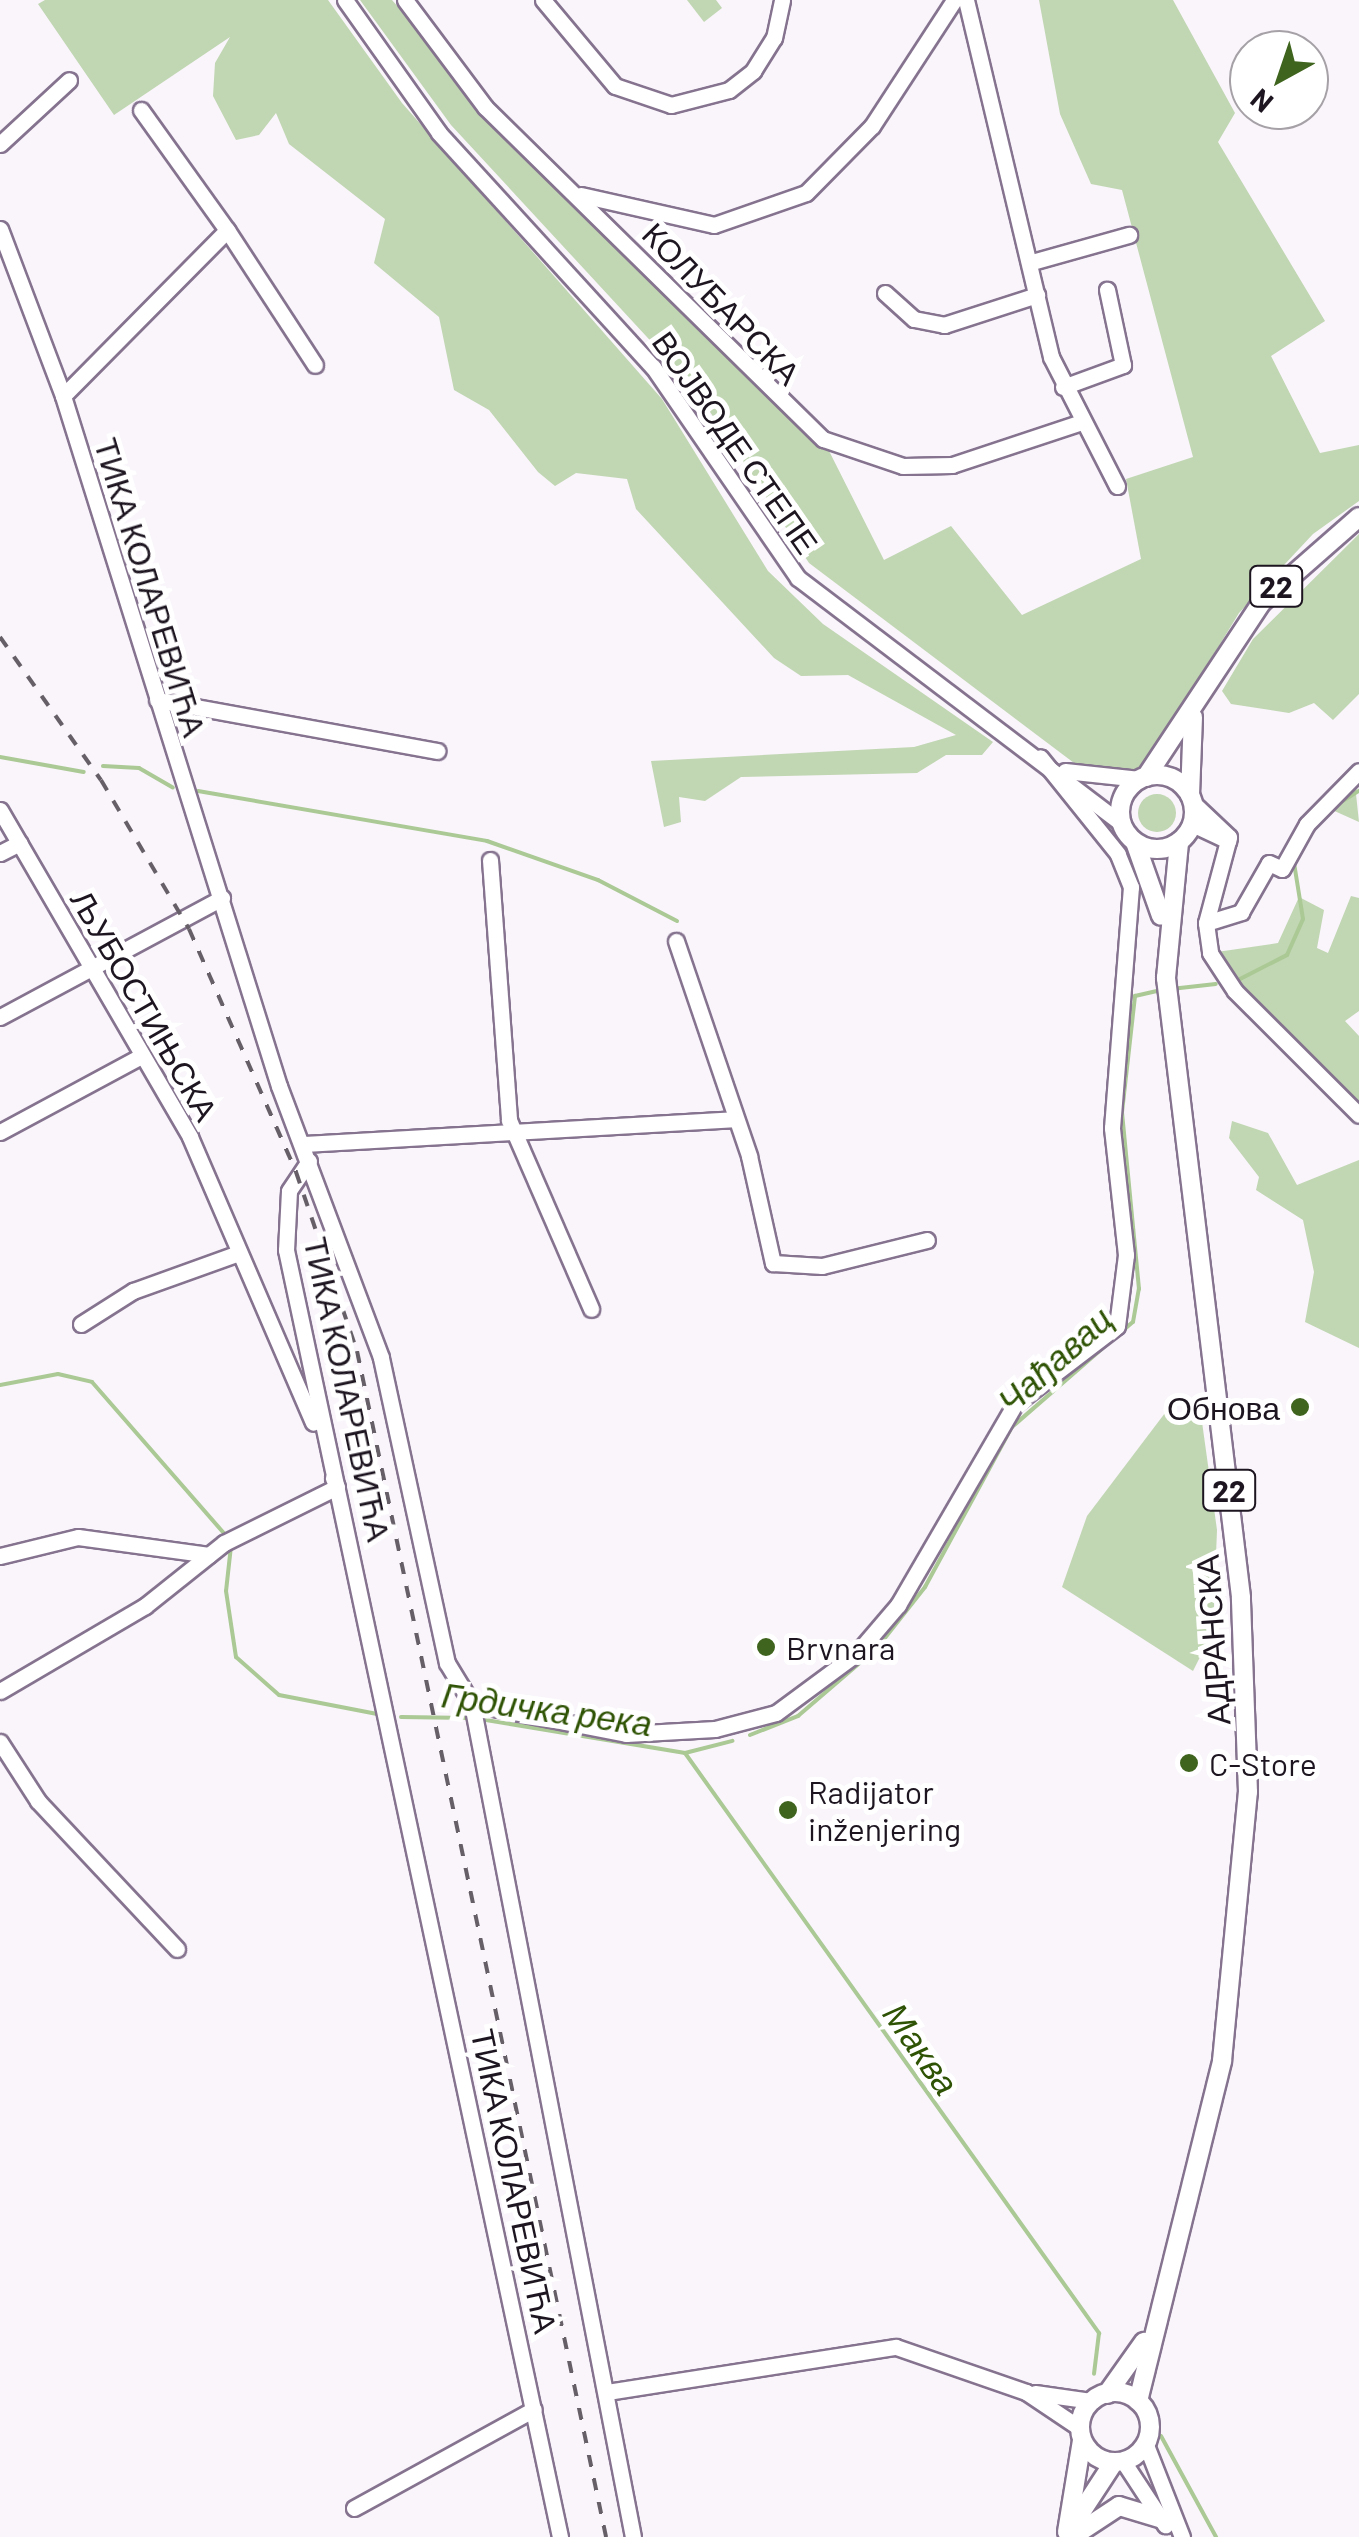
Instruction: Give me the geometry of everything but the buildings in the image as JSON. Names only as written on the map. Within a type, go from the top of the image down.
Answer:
[{"type":"main road","name":"22","points":[[1134,842],[1121,823],[1124,794],[1143,778],[1193,717],[1262,602],[1359,517]]},
{"type":"main road","name":"22","points":[[1179,842],[1192,824],[1193,717]]},
{"type":"main road","points":[[1143,778],[1172,778],[1191,799]]},
{"type":"main road","points":[[1134,842],[1153,849],[1179,842]]},
{"type":"main road","name":"АДРАНСКА","points":[[1134,842],[1164,931]]},
{"type":"main road","name":"АДРАНСКА","points":[[1138,2401],[1147,2337],[1222,2060],[1248,1792],[1242,1598],[1166,978],[1164,931],[1179,842]]},
{"type":"main road","name":"АДРАНСКА","points":[[1099,2398],[1147,2337]]},
{"type":"main road","name":"22","points":[[1068,2535],[1081,2434],[1099,2398]]},
{"type":"main road","points":[[1099,2398],[1138,2401]]},
{"type":"main road","name":"22","points":[[1138,2401],[1149,2418],[1146,2445]]},
{"type":"main road","points":[[1081,2434],[1119,2462]]},
{"type":"main road","points":[[1068,2535],[1119,2462],[1146,2445]]},
{"type":"main road","points":[[1068,2535],[1119,2506],[1162,2520]]},
{"type":"street","name":"ВОЈВОДЕ СТЕПЕ","points":[[345,0],[439,133],[665,382],[798,578],[1057,769],[1121,823]]},
{"type":"street","points":[[543,0],[615,86],[671,105],[729,90],[754,71],[774,38],[782,0]]},
{"type":"street","points":[[568,190],[616,210],[714,226],[806,193],[872,126],[954,0]]},
{"type":"street","points":[[966,0],[1032,262],[1036,295],[1063,387],[1117,486]]},
{"type":"street","name":"КОЛУБАРСКА","points":[[412,2],[485,106],[823,439],[903,466],[952,465],[1082,422]]},
{"type":"street","points":[[0,144],[69,80]]},
{"type":"street","points":[[141,110],[227,230],[315,365]]},
{"type":"street","name":"ТИКА КОЛАРЕВИЋА","points":[[0,228],[63,396],[157,700],[308,1161],[289,1191],[286,1250],[560,2537]]},
{"type":"street","points":[[63,396],[227,230]]},
{"type":"street","points":[[1032,262],[1129,235]]},
{"type":"street","points":[[1063,387],[1123,365],[1108,290]]},
{"type":"street","points":[[886,293],[914,320],[944,325],[1036,295]]},
{"type":"street","points":[[157,700],[437,751]]},
{"type":"street","points":[[473,1707],[626,1734],[715,1729],[776,1713],[857,1653],[898,1605],[1015,1404],[1117,1326],[1126,1269],[1112,1128],[1131,887],[1118,854],[1040,757]]},
{"type":"street","name":"ВОЈВОДЕ СТЕПЕ","points":[[1057,769],[1143,778]]},
{"type":"street","points":[[1206,923],[1241,912],[1269,863],[1282,869],[1326,800],[1359,771]]},
{"type":"street","points":[[1191,799],[1222,822],[1228,842],[1206,923],[1210,953],[1235,991],[1359,1115]]},
{"type":"street","name":"ЉУБОСТИЊСКА","points":[[0,810],[88,970],[190,1137],[336,1487]]},
{"type":"street","points":[[1192,824],[1228,842]]},
{"type":"street","points":[[0,853],[20,843]]},
{"type":"street","points":[[490,860],[513,1130],[591,1309]]},
{"type":"street","points":[[0,1017],[222,898]]},
{"type":"street","points":[[676,940],[779,1267],[927,1240]]},
{"type":"street","points":[[0,1132],[139,1057]]},
{"type":"street","points":[[302,1144],[734,1119]]},
{"type":"street","points":[[308,1161],[381,1358],[448,1662],[473,1707],[633,2537]]},
{"type":"street","points":[[81,1324],[134,1291],[236,1254]]},
{"type":"street","points":[[0,1691],[145,1606],[231,1541],[336,1487]]},
{"type":"street","points":[[0,1556],[78,1537],[209,1555]]},
{"type":"street","points":[[0,1742],[38,1801],[177,1950]]},
{"type":"street","points":[[606,2392],[896,2346],[1026,2392],[1099,2398]]},
{"type":"street","points":[[1026,2392],[1081,2434]]},
{"type":"street","points":[[354,2508],[534,2408]]},
{"type":"street","points":[[1146,2445],[1182,2537]]},
{"type":"street","points":[[1119,2462],[1173,2537]]},
{"type":"green space","points":[[45,0],[328,0],[402,103],[662,399],[768,571],[823,624],[993,742],[982,755],[946,755],[917,773],[741,777],[705,801],[679,797],[681,822],[664,827],[651,761],[914,747],[956,735],[848,675],[801,676],[774,658],[636,509],[627,479],[576,473],[555,486],[538,472],[489,410],[454,390],[439,317],[374,263],[385,219],[289,144],[276,113],[259,135],[236,140],[213,96],[215,63],[230,37],[114,115],[38,4]]},
{"type":"green space","points":[[360,0],[392,0],[485,107],[823,439],[884,560],[951,526],[1022,615],[1141,559],[1126,479],[1193,457],[1122,190],[1091,184],[1060,114],[1039,0],[1173,0],[1229,102],[1229,123],[1218,142],[1325,321],[1271,356],[1320,453],[1359,445],[1359,501],[1313,534],[1239,613],[1142,772],[1086,772],[809,563],[695,389],[451,125]]},
{"type":"green space","points":[[687,0],[716,0],[722,8],[704,22]]},
{"type":"green space","points":[[1359,534],[1359,694],[1333,720],[1314,703],[1289,713],[1231,704],[1222,691],[1253,639]]},
{"type":"green space","points":[[1359,771],[1356,794],[1359,822],[1330,809]]},
{"type":"green space","points":[[1157,794],[1170,800],[1176,813],[1170,826],[1157,832],[1144,826],[1138,813],[1144,800]]},
{"type":"green space","points":[[1351,896],[1359,898],[1359,1011],[1345,1021],[1359,1036],[1359,1115],[1210,953],[1278,943],[1299,897],[1324,910],[1317,948],[1328,953]]},
{"type":"green space","points":[[1232,1121],[1268,1133],[1297,1185],[1359,1160],[1359,1348],[1305,1322],[1314,1272],[1303,1220],[1256,1190],[1259,1177],[1229,1138]]},
{"type":"green space","points":[[1165,1413],[1202,1422],[1217,1530],[1213,1631],[1193,1671],[1062,1587],[1087,1516]]},
{"type":"waterway","points":[[0,757],[84,772]]},
{"type":"waterway","points":[[103,766],[139,768],[173,788]]},
{"type":"waterway","points":[[198,791],[487,841],[598,880],[677,921]]},
{"type":"waterway","name":"Чађавац","points":[[1333,807],[1359,791]]},
{"type":"waterway","name":"Чађавац","points":[[1240,979],[1287,955],[1303,919],[1294,863]]},
{"type":"waterway","name":"Чађавац","points":[[1171,989],[1216,984]]},
{"type":"waterway","name":"Чађавац","points":[[750,1735],[798,1716],[877,1648],[925,1587],[1012,1427],[1133,1322],[1139,1289],[1122,1112],[1135,996],[1162,990]]},
{"type":"waterway","points":[[0,1385],[58,1374],[92,1382],[227,1537]]},
{"type":"waterway","name":"Грдичка река","points":[[231,1546],[226,1591],[236,1657],[279,1695],[377,1714]]},
{"type":"waterway","name":"Грдичка река","points":[[401,1717],[470,1718]]},
{"type":"waterway","name":"Грдичка река","points":[[480,1719],[685,1753],[732,1741]]},
{"type":"waterway","name":"Маква","points":[[685,1753],[1099,2333],[1094,2374]]},
{"type":"waterway","name":"Маква","points":[[1161,2436],[1216,2537]]},
{"type":"railway","points":[[0,637],[101,780],[189,929],[296,1172],[357,1351],[606,2537]]},
{"type":"place","name":"Обнова","points":[[1300,1407]]},
{"type":"place","name":"Brvnara","points":[[766,1647]]},
{"type":"place","name":"C-Store","points":[[1189,1763]]},
{"type":"place","name":"Radijator inženjering","points":[[788,1810]]}]
